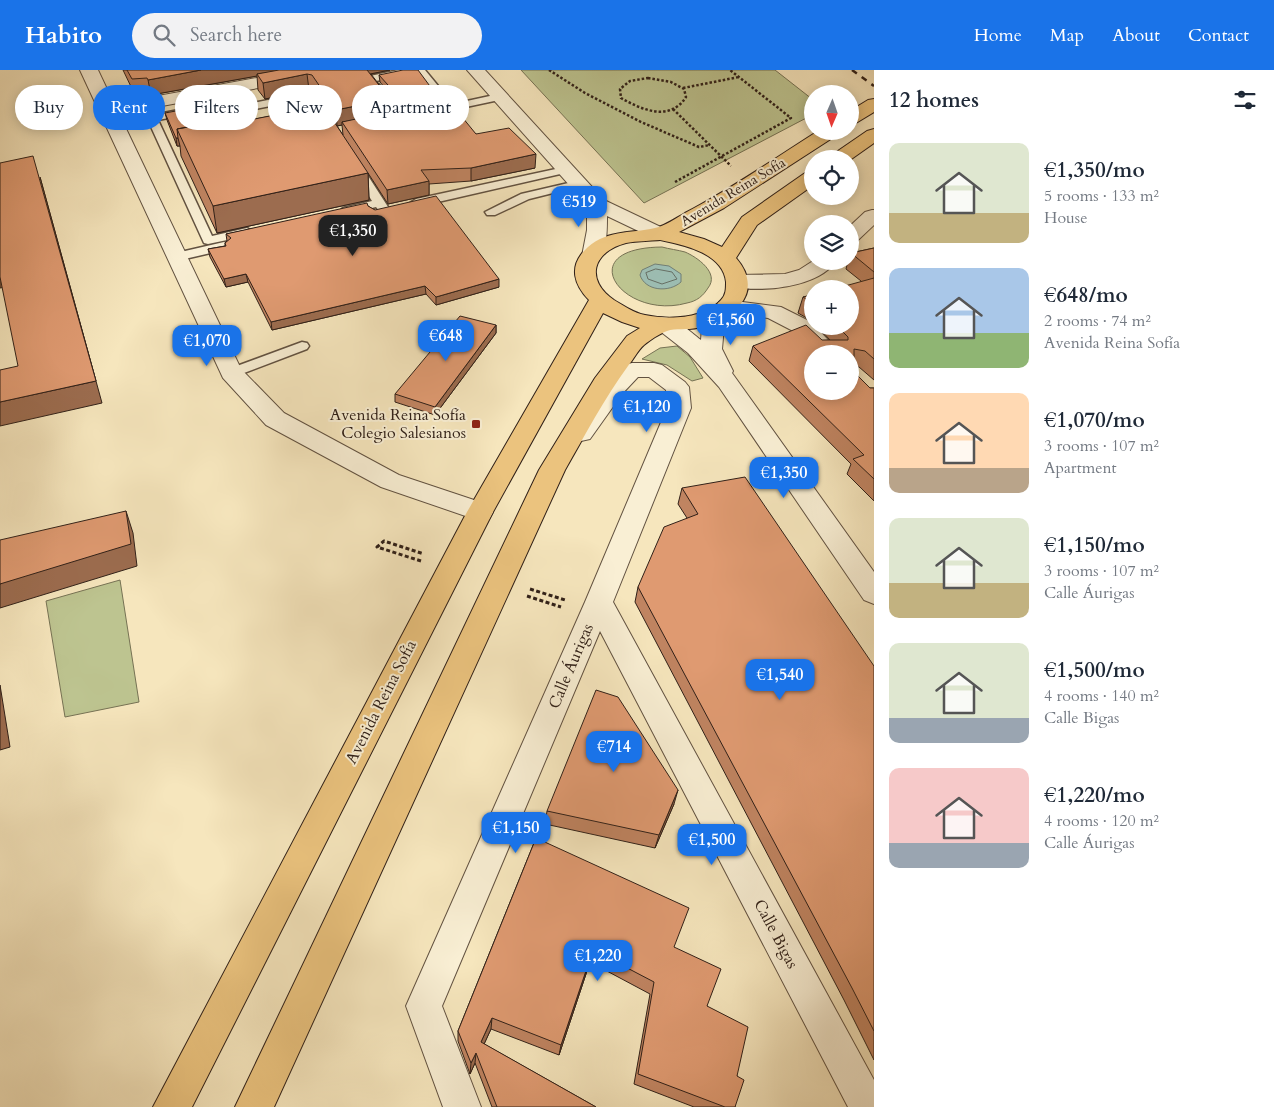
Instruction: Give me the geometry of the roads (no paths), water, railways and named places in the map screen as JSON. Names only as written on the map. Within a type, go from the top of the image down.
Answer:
[{"type":"highway","points":[[859,113],[874,104]]},
{"type":"highway","points":[[852,150],[872,136]]},
{"type":"highway","name":"Avenida Reina Sofía","points":[[660,234],[717,204],[817,140]]},
{"type":"highway","name":"Avenida Reina Sofía","points":[[725,259],[749,221],[804,183]]},
{"type":"highway","points":[[660,234],[683,238],[700,244],[725,259],[736,273],[738,281],[737,293],[721,311],[695,322],[671,324],[644,322],[628,317],[599,301],[588,288],[585,276],[586,265],[601,248],[616,240],[635,236],[660,234]]},
{"type":"highway","name":"Avenida Reina Sofía","points":[[172,1107],[480,512],[599,301]]},
{"type":"highway","points":[[254,1107],[552,470],[603,383],[629,348],[635,341],[664,323]]},
{"type":"street","points":[[89,70],[96,85]]},
{"type":"street","points":[[165,100],[328,70]]},
{"type":"street","points":[[476,70],[571,177],[598,204],[660,234]]},
{"type":"street","points":[[117,130],[230,373],[275,419],[390,481],[480,512]]},
{"type":"street","points":[[592,256],[597,230],[598,204]]},
{"type":"street","points":[[859,228],[872,216],[874,217]]},
{"type":"street","points":[[738,281],[790,281],[818,270]]},
{"type":"street","points":[[727,382],[711,349],[721,311],[773,312],[803,327],[821,345]]},
{"type":"street","points":[[664,323],[696,348],[727,382],[874,593]]},
{"type":"street","name":"Calle Áurigas","points":[[462,1107],[424,1006],[599,602],[679,408],[677,387],[654,370],[632,370],[614,389],[552,470]]},
{"type":"street","name":"Calle Bigas","points":[[599,602],[868,1107]]},
{"type":"lane","points":[[376,85],[370,79],[416,70]]},
{"type":"lane","points":[[420,70],[432,85]]},
{"type":"lane","points":[[176,256],[258,234],[208,240],[173,152],[152,118],[207,112],[240,101],[245,108],[309,95],[321,123],[333,132]]},
{"type":"lane","points":[[469,103],[500,96]]},
{"type":"lane","points":[[262,105],[268,115]]},
{"type":"lane","points":[[348,156],[390,207]]},
{"type":"lane","points":[[334,217],[571,177]]},
{"type":"lane","points":[[491,212],[571,177]]},
{"type":"lane","points":[[230,373],[302,346]]},
{"type":"water","points":[[655,264],[669,266],[681,274],[681,282],[676,286],[664,289],[658,289],[647,284],[640,275],[642,270]]},
{"type":"railway","points":[[852,70],[874,86]]},
{"type":"place","name":"Avenida Reina Sofía Colegio Salesianos","points":[[476,424]]}]
